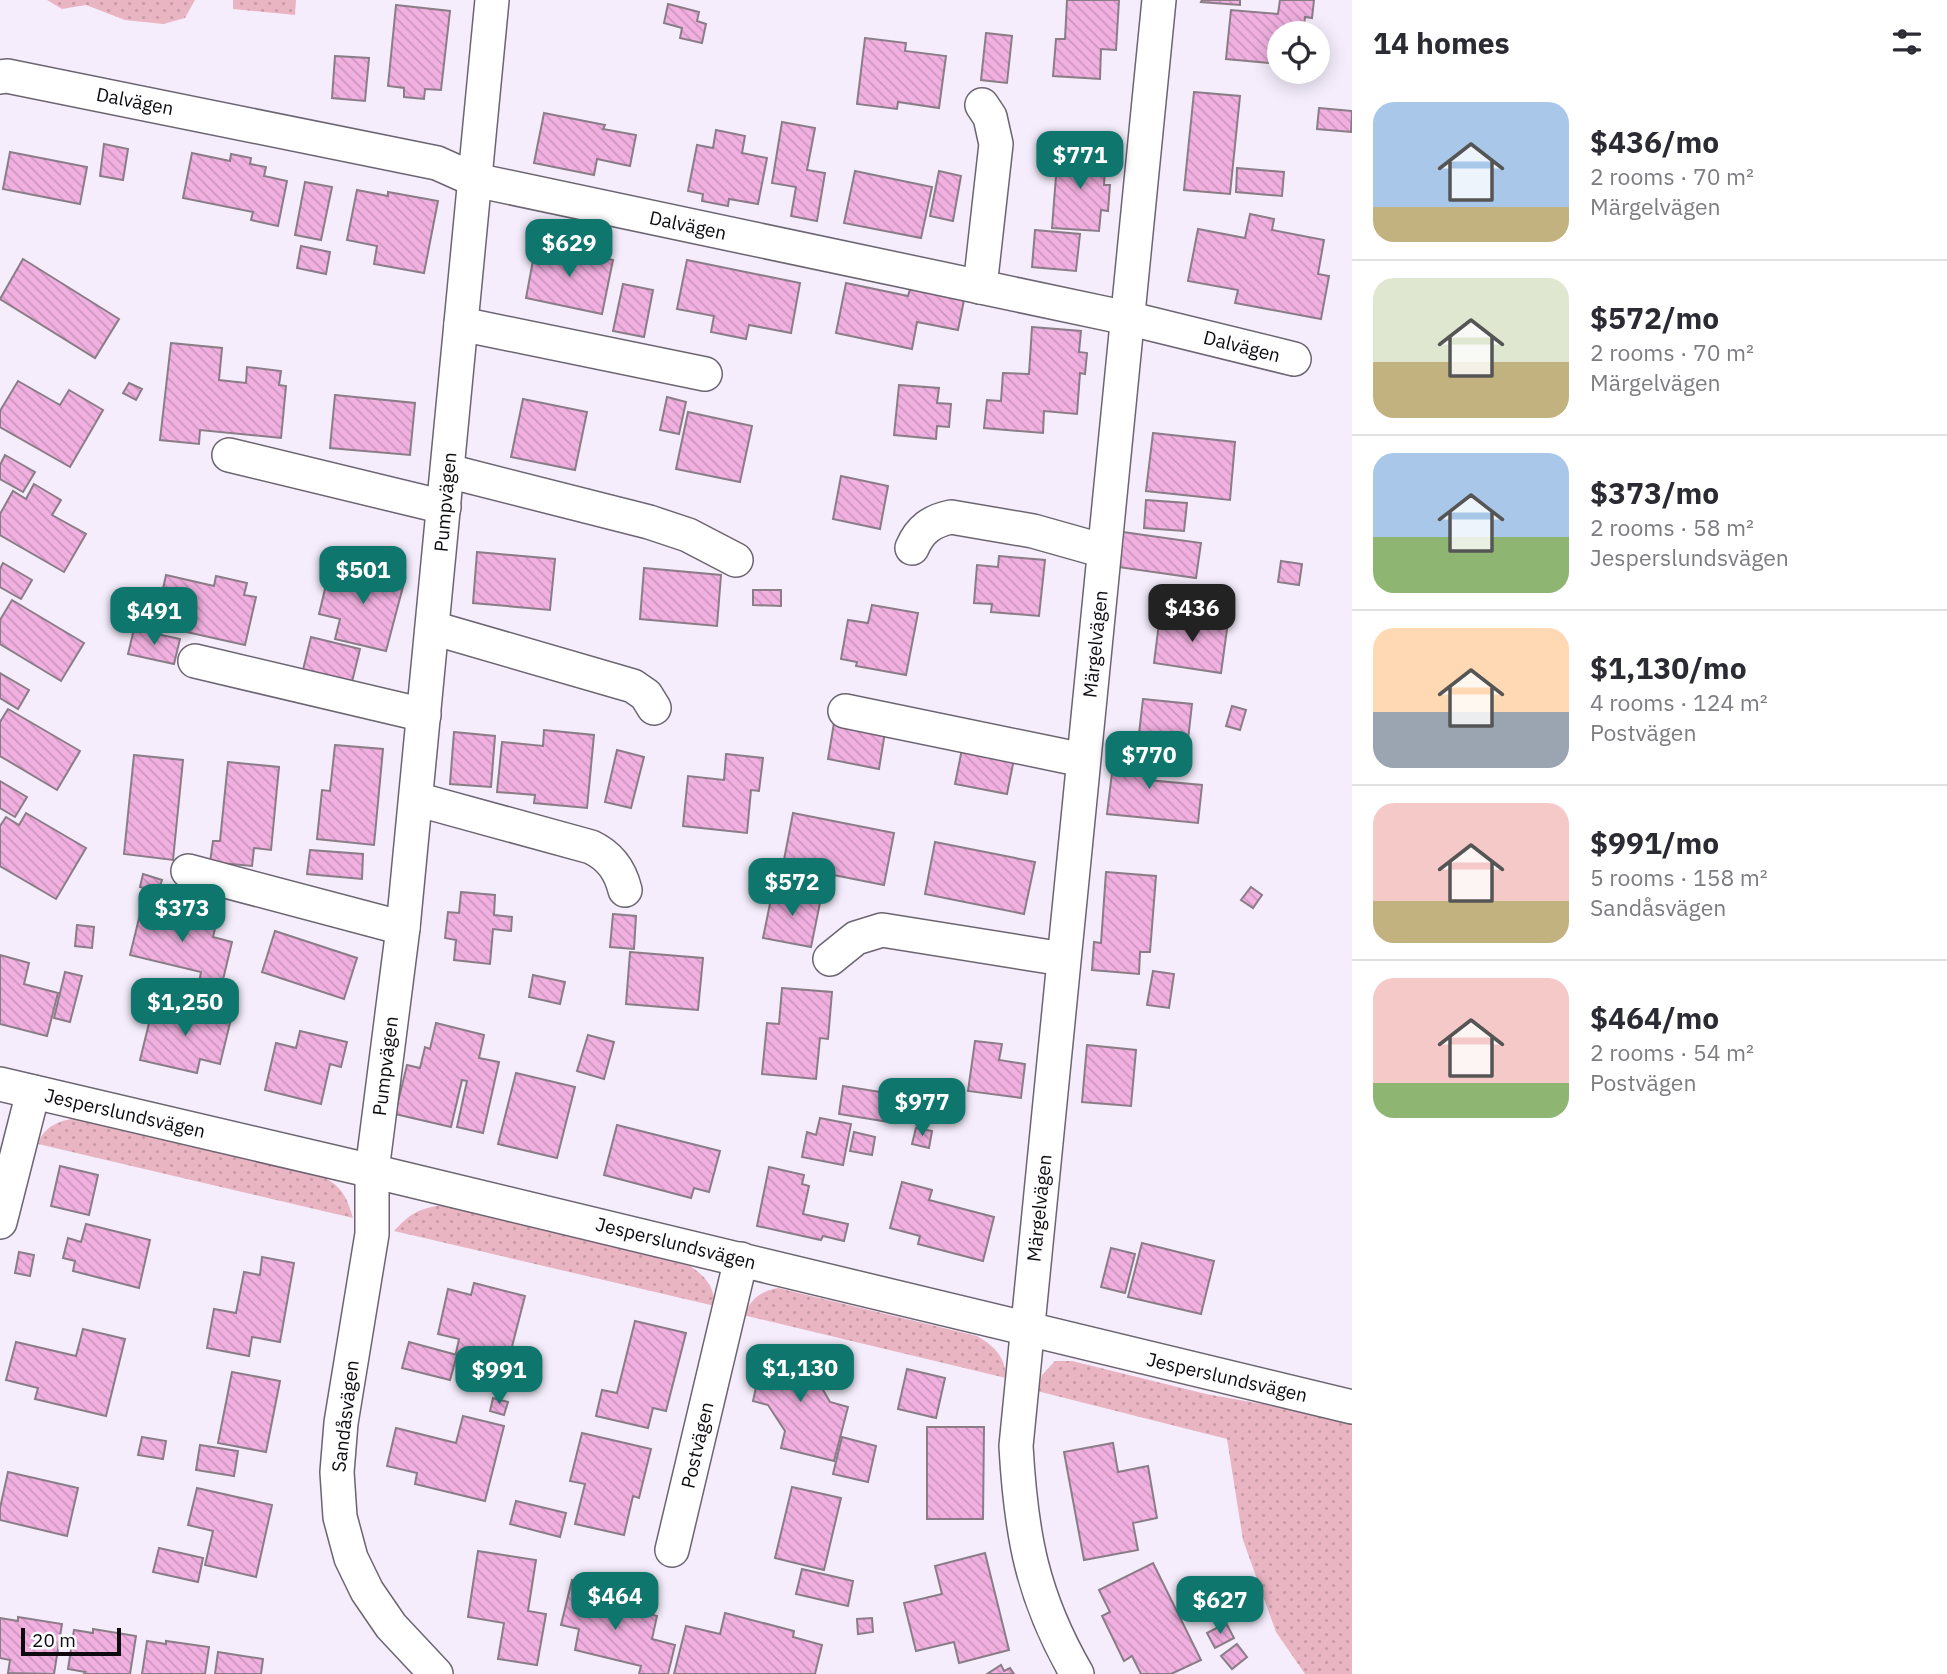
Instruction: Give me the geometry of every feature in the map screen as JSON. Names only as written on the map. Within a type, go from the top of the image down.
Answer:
[{"type":"street","name":"Pumpvägen","points":[[372,1171],[416,799],[492,0]]},
{"type":"street","name":"Märgelvägen","points":[[1077,1674],[1048,1618],[1030,1564],[1020,1505],[1016,1446],[1159,0]]},
{"type":"street","name":"Dalvägen","points":[[0,77],[7,76],[438,163],[475,180],[1127,318],[1294,359]]},
{"type":"street","points":[[980,287],[996,144],[990,117],[982,105]]},
{"type":"street","points":[[461,324],[705,374]]},
{"type":"street","points":[[229,455],[444,507]]},
{"type":"street","points":[[448,471],[649,522],[711,545],[736,560]]},
{"type":"street","points":[[912,548],[927,526],[951,517],[1033,531],[1104,551]]},
{"type":"street","points":[[433,628],[634,686],[646,695],[653,708]]},
{"type":"street","points":[[195,661],[424,715]]},
{"type":"street","points":[[845,711],[1083,760]]},
{"type":"street","points":[[416,799],[591,847],[602,852],[615,865],[625,890]]},
{"type":"street","points":[[188,871],[402,928]]},
{"type":"street","points":[[830,958],[856,938],[882,930],[898,930],[1063,959]]},
{"type":"street","name":"Jesperslundsvägen","points":[[0,1084],[1352,1407]]},
{"type":"street","points":[[0,1222],[33,1092]]},
{"type":"street","name":"Sandåsvägen","points":[[372,1171],[372,1234],[341,1423],[337,1472],[340,1517],[351,1558],[366,1591],[391,1626],[436,1674]]},
{"type":"street","name":"Postvägen","points":[[672,1550],[741,1259]]},
{"type":"shaded area","points":[[47,0],[195,0],[185,18],[163,24],[125,20],[86,5],[62,9]]},
{"type":"shaded area","points":[[233,0],[296,0],[295,15],[233,9]]},
{"type":"shaded area","points":[[80,1118],[319,1175],[342,1192],[353,1218],[38,1144],[49,1128]]},
{"type":"shaded area","points":[[443,1205],[690,1266],[708,1283],[715,1306],[394,1231],[416,1213]]},
{"type":"shaded area","points":[[778,1288],[977,1336],[998,1353],[1004,1364],[1006,1378],[743,1315],[757,1297]]},
{"type":"shaded area","points":[[1055,1361],[1072,1361],[1206,1394],[1352,1420],[1352,1674],[1305,1674],[1276,1632],[1243,1540],[1227,1439],[1037,1391],[1042,1375]]},
{"type":"building","points":[[1067,0],[1119,0],[1116,50],[1101,49],[1100,79],[1053,76],[1056,39],[1065,39]]},
{"type":"building","points":[[1240,0],[1240,5],[1201,2]]},
{"type":"building","points":[[1280,0],[1314,0],[1312,18],[1305,17],[1304,21],[1267,21],[1267,63],[1226,59],[1231,10],[1278,14]]},
{"type":"building","points":[[668,4],[699,12],[697,21],[706,24],[702,43],[680,38],[682,28],[664,23]]},
{"type":"building","points":[[396,5],[450,11],[441,90],[425,89],[424,99],[404,97],[404,88],[388,86]]},
{"type":"building","points":[[986,33],[1012,36],[1007,83],[981,80]]},
{"type":"building","points":[[865,38],[906,43],[905,51],[946,56],[939,108],[898,102],[897,109],[857,104]]},
{"type":"building","points":[[335,56],[369,58],[365,101],[332,98]]},
{"type":"building","points":[[1194,92],[1240,96],[1230,194],[1184,190]]},
{"type":"building","points":[[1319,108],[1352,111],[1351,132],[1317,129]]},
{"type":"building","points":[[544,113],[605,125],[603,129],[636,135],[630,166],[597,159],[594,175],[534,163]]},
{"type":"building","points":[[782,122],[815,128],[807,170],[825,173],[817,221],[791,216],[796,187],[772,183]]},
{"type":"building","points":[[716,130],[745,136],[742,153],[767,158],[758,204],[729,199],[728,206],[702,201],[703,194],[688,191],[697,145],[713,148]]},
{"type":"building","points":[[104,144],[128,149],[123,180],[100,176]]},
{"type":"building","points":[[1058,150],[1106,154],[1104,185],[1110,185],[1108,211],[1101,210],[1099,231],[1052,228]]},
{"type":"building","points":[[10,152],[87,167],[80,204],[3,189]]},
{"type":"building","points":[[192,153],[230,161],[231,154],[251,158],[250,164],[266,167],[264,176],[287,181],[278,226],[251,220],[253,212],[183,198]]},
{"type":"building","points":[[1237,168],[1284,172],[1282,196],[1236,192]]},
{"type":"building","points":[[855,171],[932,187],[921,238],[844,223]]},
{"type":"building","points":[[939,171],[961,176],[953,221],[930,216]]},
{"type":"building","points":[[305,182],[332,187],[321,240],[295,235]]},
{"type":"building","points":[[357,190],[388,196],[388,192],[438,201],[424,273],[374,264],[377,246],[347,240]]},
{"type":"building","points":[[1250,214],[1274,219],[1272,230],[1324,240],[1318,274],[1329,276],[1321,319],[1235,303],[1238,290],[1188,281],[1198,229],[1245,238]]},
{"type":"building","points":[[1035,230],[1080,234],[1076,271],[1032,267]]},
{"type":"building","points":[[536,244],[613,260],[602,314],[526,298]]},
{"type":"building","points":[[301,246],[330,252],[326,274],[297,268]]},
{"type":"building","points":[[23,259],[119,319],[95,358],[0,299]]},
{"type":"building","points":[[687,260],[800,283],[791,333],[749,325],[746,339],[711,332],[714,316],[677,309]]},
{"type":"building","points":[[846,283],[908,296],[910,289],[964,300],[958,330],[917,322],[912,349],[836,333]]},
{"type":"building","points":[[623,284],[653,290],[644,337],[613,331]]},
{"type":"building","points":[[1032,327],[1081,331],[1079,352],[1087,353],[1085,374],[1080,373],[1077,414],[1044,411],[1043,433],[984,428],[987,400],[1001,401],[1003,373],[1029,374]]},
{"type":"building","points":[[171,343],[222,348],[219,380],[246,383],[247,367],[281,371],[279,385],[286,386],[281,438],[200,430],[199,444],[160,440]]},
{"type":"building","points":[[18,381],[60,405],[69,390],[103,410],[70,467],[0,427],[0,411]]},
{"type":"building","points":[[129,383],[142,389],[136,400],[123,393]]},
{"type":"building","points":[[899,385],[939,388],[937,403],[951,404],[949,427],[937,426],[936,439],[894,435]]},
{"type":"building","points":[[335,395],[415,403],[410,455],[330,448]]},
{"type":"building","points":[[667,397],[686,402],[679,434],[660,430]]},
{"type":"building","points":[[523,399],[587,412],[575,470],[511,457]]},
{"type":"building","points":[[688,412],[752,426],[740,482],[676,469]]},
{"type":"building","points":[[1153,433],[1235,442],[1230,500],[1146,491]]},
{"type":"building","points":[[5,455],[35,472],[23,492],[0,479],[0,465]]},
{"type":"building","points":[[841,476],[888,486],[880,529],[833,519]]},
{"type":"building","points":[[34,484],[61,500],[52,515],[86,534],[64,572],[0,535],[0,514],[13,491],[26,499]]},
{"type":"building","points":[[1146,500],[1187,503],[1184,531],[1144,528]]},
{"type":"building","points":[[1123,532],[1201,543],[1196,578],[1118,567]]},
{"type":"building","points":[[477,552],[555,559],[550,610],[473,603]]},
{"type":"building","points":[[999,556],[1045,560],[1039,616],[991,612],[992,604],[974,603],[977,565],[998,567]]},
{"type":"building","points":[[1281,561],[1302,564],[1299,585],[1278,582]]},
{"type":"building","points":[[3,563],[32,580],[21,599],[0,587],[0,569]]},
{"type":"building","points":[[354,566],[405,579],[386,651],[335,639],[340,619],[319,614],[330,568],[351,574]]},
{"type":"building","points":[[644,568],[721,575],[717,626],[640,619]]},
{"type":"building","points":[[166,575],[214,586],[216,576],[247,583],[244,595],[256,597],[245,645],[155,625]]},
{"type":"building","points":[[753,590],[781,590],[781,606],[753,605]]},
{"type":"building","points":[[12,600],[84,643],[61,681],[0,644],[0,620]]},
{"type":"building","points":[[872,605],[918,613],[906,675],[856,666],[857,662],[841,659],[848,620],[868,623]]},
{"type":"building","points":[[1184,615],[1228,622],[1221,673],[1154,663],[1159,623],[1182,626]]},
{"type":"building","points":[[134,629],[180,639],[174,664],[128,654]]},
{"type":"building","points":[[311,637],[360,649],[351,686],[302,674]]},
{"type":"building","points":[[0,673],[29,690],[18,709],[0,698]]},
{"type":"building","points":[[1143,699],[1192,704],[1188,740],[1139,734]]},
{"type":"building","points":[[1232,706],[1246,710],[1240,730],[1226,726]]},
{"type":"building","points":[[8,709],[80,751],[57,790],[0,756],[0,722]]},
{"type":"building","points":[[834,723],[885,732],[879,769],[828,759]]},
{"type":"building","points":[[544,730],[594,735],[587,808],[534,803],[535,795],[497,792],[502,742],[543,746]]},
{"type":"building","points":[[454,732],[495,736],[491,787],[450,784]]},
{"type":"building","points":[[335,745],[383,749],[374,845],[317,839],[322,790],[330,791]]},
{"type":"building","points":[[1115,748],[1151,752],[1148,780],[1202,785],[1198,823],[1107,814]]},
{"type":"building","points":[[962,749],[1014,759],[1007,794],[955,784]]},
{"type":"building","points":[[617,750],[644,757],[631,808],[605,802]]},
{"type":"building","points":[[726,754],[763,758],[759,791],[751,790],[747,833],[683,826],[688,776],[724,780]]},
{"type":"building","points":[[134,755],[183,760],[173,860],[124,854]]},
{"type":"building","points":[[228,762],[279,767],[271,850],[254,848],[252,866],[210,862],[213,841],[220,841]]},
{"type":"building","points":[[0,781],[27,797],[15,817],[0,808]]},
{"type":"building","points":[[26,813],[86,848],[56,899],[0,866],[0,826],[6,817],[19,825]]},
{"type":"building","points":[[793,813],[894,833],[884,885],[783,865]]},
{"type":"building","points":[[935,842],[1035,862],[1024,914],[925,894]]},
{"type":"building","points":[[310,850],[363,854],[362,879],[307,874]]},
{"type":"building","points":[[1106,872],[1156,876],[1150,952],[1140,952],[1139,974],[1092,970],[1094,942],[1101,943]]},
{"type":"building","points":[[143,874],[162,880],[158,892],[140,887]]},
{"type":"building","points":[[1251,887],[1262,895],[1253,908],[1241,900]]},
{"type":"building","points":[[773,889],[821,898],[811,947],[763,938]]},
{"type":"building","points":[[461,892],[495,895],[494,915],[512,917],[511,931],[493,929],[490,964],[454,960],[456,940],[445,938],[448,912],[459,913]]},
{"type":"building","points":[[142,906],[216,924],[213,937],[232,942],[221,988],[199,983],[201,972],[130,955]]},
{"type":"building","points":[[613,914],[636,916],[634,949],[610,947]]},
{"type":"building","points":[[77,925],[94,927],[92,948],[75,946]]},
{"type":"building","points":[[275,931],[357,958],[344,999],[262,972]]},
{"type":"building","points":[[630,952],[703,958],[698,1010],[626,1004]]},
{"type":"building","points":[[0,955],[29,963],[24,984],[58,993],[47,1036],[0,1024]]},
{"type":"building","points":[[1153,971],[1174,974],[1169,1008],[1147,1005]]},
{"type":"building","points":[[65,972],[82,976],[70,1022],[54,1018]]},
{"type":"building","points":[[533,975],[565,982],[560,1004],[529,997]]},
{"type":"building","points":[[782,988],[832,992],[828,1039],[820,1038],[816,1079],[762,1074],[767,1023],[779,1024]]},
{"type":"building","points":[[173,1001],[210,1010],[210,1014],[231,1019],[220,1064],[200,1059],[197,1073],[140,1060],[152,1011],[170,1015]]},
{"type":"building","points":[[436,1023],[484,1035],[479,1058],[499,1062],[483,1133],[457,1127],[467,1081],[462,1080],[451,1127],[395,1114],[407,1065],[420,1068],[425,1047],[430,1049]]},
{"type":"building","points":[[300,1031],[347,1042],[341,1067],[330,1064],[321,1104],[265,1090],[276,1043],[296,1048]]},
{"type":"building","points":[[588,1035],[614,1042],[604,1079],[577,1071]]},
{"type":"building","points":[[975,1041],[1002,1044],[999,1060],[1025,1064],[1021,1098],[968,1091]]},
{"type":"building","points":[[1087,1045],[1136,1050],[1131,1106],[1082,1102]]},
{"type":"building","points":[[516,1073],[575,1087],[557,1158],[498,1144]]},
{"type":"building","points":[[843,1086],[899,1095],[895,1123],[839,1114]]},
{"type":"building","points":[[820,1118],[851,1124],[843,1165],[802,1157],[807,1132],[816,1135]]},
{"type":"building","points":[[617,1125],[720,1151],[709,1192],[694,1188],[691,1198],[604,1175]]},
{"type":"building","points":[[916,1128],[932,1131],[929,1148],[912,1144]]},
{"type":"building","points":[[854,1132],[875,1137],[872,1155],[850,1151]]},
{"type":"building","points":[[60,1166],[98,1175],[89,1215],[51,1206]]},
{"type":"building","points":[[769,1167],[804,1175],[802,1184],[809,1186],[803,1214],[848,1224],[844,1241],[823,1236],[821,1240],[757,1226]]},
{"type":"building","points":[[902,1182],[932,1190],[929,1200],[994,1217],[983,1261],[918,1244],[920,1236],[890,1228]]},
{"type":"building","points":[[86,1224],[150,1240],[139,1288],[73,1271],[75,1261],[63,1258],[68,1238],[81,1242]]},
{"type":"building","points":[[1142,1243],[1214,1261],[1201,1314],[1128,1297]]},
{"type":"building","points":[[1111,1248],[1135,1254],[1125,1293],[1101,1287]]},
{"type":"building","points":[[19,1252],[34,1255],[30,1276],[15,1273]]},
{"type":"building","points":[[262,1257],[294,1263],[280,1342],[252,1337],[249,1356],[207,1348],[214,1309],[236,1313],[244,1272],[260,1275]]},
{"type":"building","points":[[474,1283],[525,1296],[507,1366],[456,1353],[459,1339],[438,1334],[448,1289],[471,1295]]},
{"type":"building","points":[[635,1321],[686,1333],[666,1411],[653,1408],[648,1428],[596,1416],[602,1390],[617,1393]]},
{"type":"building","points":[[83,1329],[125,1339],[106,1416],[35,1399],[38,1388],[6,1380],[16,1342],[76,1356]]},
{"type":"building","points":[[409,1342],[457,1355],[450,1380],[402,1368]]},
{"type":"building","points":[[765,1347],[819,1360],[815,1376],[830,1402],[848,1407],[834,1461],[781,1448],[785,1431],[768,1405],[753,1401]]},
{"type":"building","points":[[907,1369],[945,1378],[936,1418],[898,1409]]},
{"type":"building","points":[[232,1372],[280,1381],[266,1452],[218,1443]]},
{"type":"building","points":[[493,1398],[508,1402],[504,1415],[490,1411]]},
{"type":"building","points":[[463,1416],[504,1426],[485,1501],[415,1484],[417,1473],[387,1466],[396,1428],[456,1443]]},
{"type":"building","points":[[927,1427],[984,1427],[983,1519],[927,1519]]},
{"type":"building","points":[[582,1433],[651,1449],[639,1498],[633,1496],[624,1535],[575,1524],[585,1484],[570,1481]]},
{"type":"building","points":[[142,1437],[166,1441],[163,1459],[138,1455]]},
{"type":"building","points":[[842,1437],[876,1446],[868,1482],[833,1474]]},
{"type":"building","points":[[1113,1443],[1118,1472],[1148,1466],[1157,1518],[1133,1523],[1138,1550],[1084,1560],[1064,1452]]},
{"type":"building","points":[[200,1445],[238,1451],[234,1476],[196,1470]]},
{"type":"building","points":[[8,1472],[78,1488],[67,1536],[0,1520]]},
{"type":"building","points":[[792,1487],[841,1498],[824,1570],[775,1558]]},
{"type":"building","points":[[197,1488],[272,1505],[256,1577],[205,1565],[213,1531],[188,1525]]},
{"type":"building","points":[[516,1501],[566,1513],[560,1537],[510,1524]]},
{"type":"building","points":[[159,1548],[203,1558],[198,1582],[153,1572]]},
{"type":"building","points":[[478,1551],[536,1560],[528,1611],[546,1614],[537,1665],[498,1659],[504,1623],[468,1617]]},
{"type":"building","points":[[985,1553],[1009,1650],[959,1663],[954,1642],[916,1651],[904,1603],[942,1594],[935,1566]]},
{"type":"building","points":[[1153,1563],[1201,1660],[1171,1674],[1141,1674],[1132,1656],[1124,1661],[1102,1616],[1110,1612],[1099,1590]]},
{"type":"building","points":[[802,1569],[853,1581],[848,1606],[796,1594]]},
{"type":"building","points":[[572,1580],[597,1586],[593,1600],[657,1616],[652,1639],[675,1645],[668,1674],[639,1674],[641,1666],[575,1650],[579,1629],[561,1625]]},
{"type":"building","points":[[725,1613],[794,1631],[793,1637],[822,1645],[815,1674],[674,1674],[686,1626],[720,1634]]},
{"type":"building","points":[[18,1617],[62,1624],[54,1674],[8,1673],[10,1660],[0,1658],[0,1618],[18,1621]]},
{"type":"building","points":[[872,1618],[873,1632],[858,1634],[857,1619]]},
{"type":"building","points":[[1226,1623],[1234,1638],[1215,1648],[1207,1633]]},
{"type":"building","points":[[93,1629],[136,1636],[130,1674],[84,1674],[85,1672],[68,1669],[74,1630],[93,1633]]},
{"type":"building","points":[[147,1641],[209,1647],[205,1674],[142,1674]]},
{"type":"building","points":[[1237,1644],[1247,1657],[1232,1669],[1221,1656]]},
{"type":"building","points":[[218,1652],[263,1659],[261,1674],[215,1674]]},
{"type":"building","points":[[1001,1665],[1004,1671],[1010,1668],[1014,1674],[987,1674]]}]
